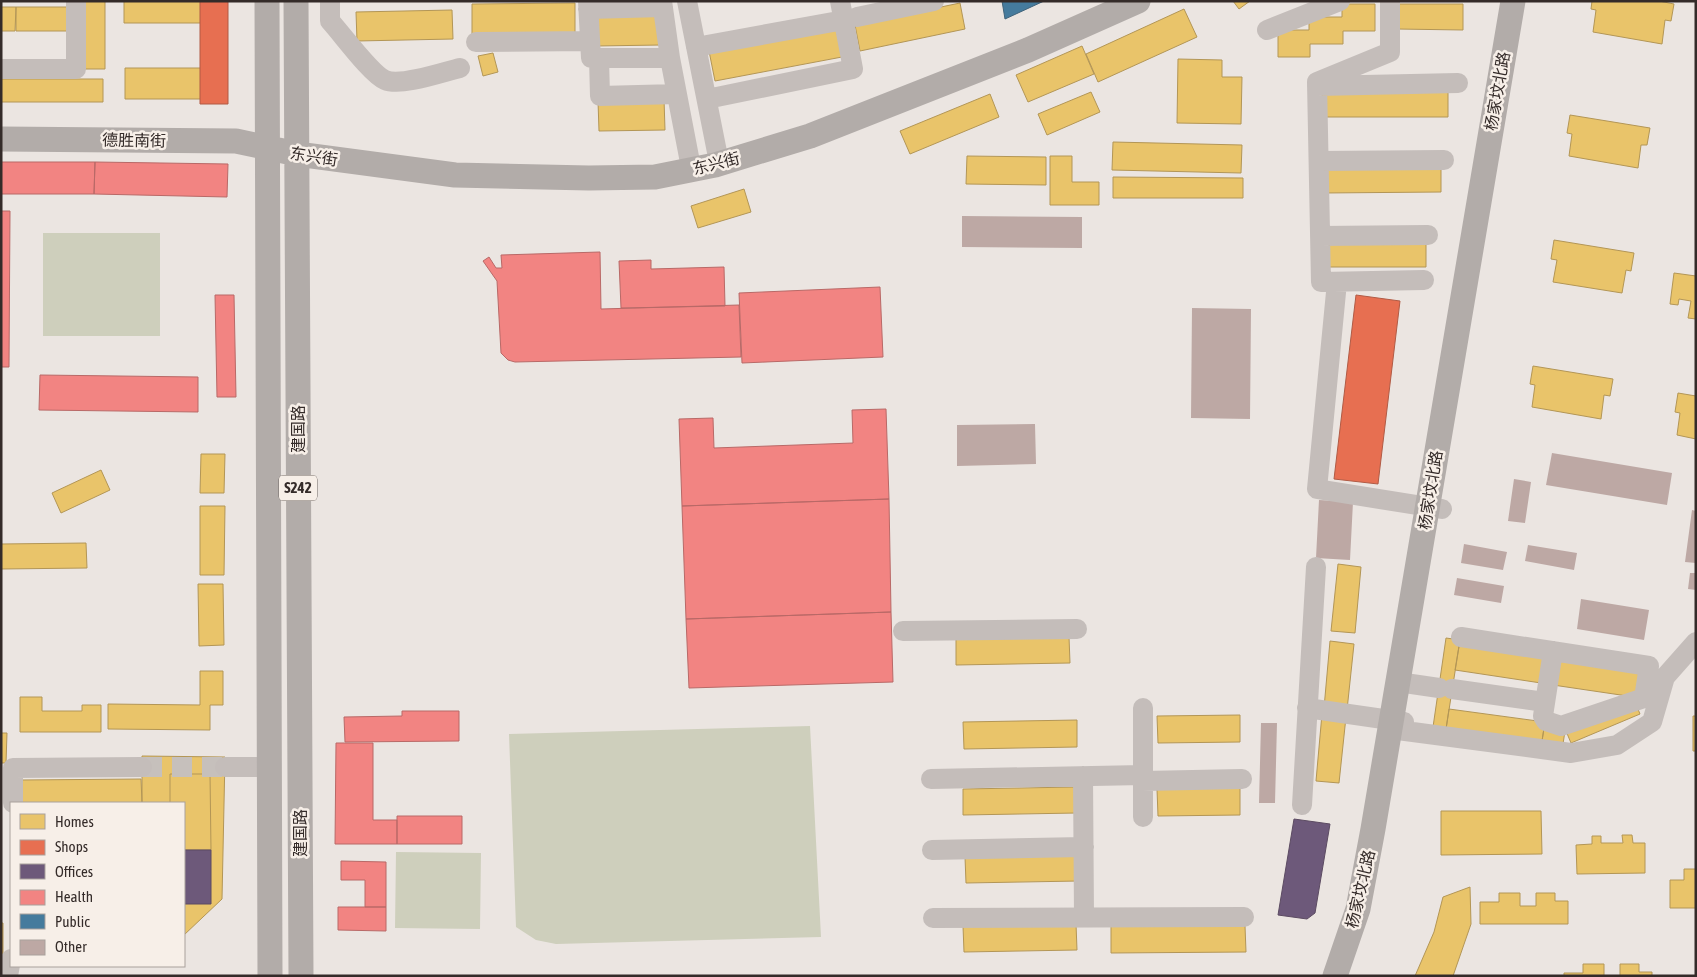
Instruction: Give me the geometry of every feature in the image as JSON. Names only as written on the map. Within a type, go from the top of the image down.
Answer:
[{"type":"main road","name":"建国路","points":[[267,1],[270,976]]},
{"type":"main road","name":"建国路","points":[[296,1],[300,976]]},
{"type":"main road","name":"东兴街","points":[[297,146],[322,144],[450,161],[599,164],[658,163],[690,158],[717,152],[806,124],[996,48],[1105,1]]},
{"type":"main road","name":"东兴街","points":[[267,138],[297,146],[455,175],[590,178],[655,177],[714,165],[810,136],[1028,50],[1138,1]]},
{"type":"main road","name":"杨家坟北路","points":[[1335,976],[1358,910],[1398,726],[1513,1]]},
{"type":"main road","name":"杨家坟北路","points":[[1434,508],[1529,1]]},
{"type":"main road","name":"德胜南街","points":[[1,124],[267,138]]},
{"type":"main road","name":"德胜南街","points":[[1,139],[236,141],[267,138]]},
{"type":"main road","name":"杨家坟北路","points":[[1351,976],[1371,913],[1387,837],[1398,726]]},
{"type":"street","points":[[1,69],[76,69],[76,1]]},
{"type":"street","points":[[330,1],[330,20],[374,72],[384,80],[401,81],[460,68]]},
{"type":"street","points":[[687,1],[717,152]]},
{"type":"street","points":[[696,47],[847,13],[934,1]]},
{"type":"street","points":[[1268,30],[1340,1]]},
{"type":"street","points":[[1390,1],[1390,52],[1317,82],[1321,282],[1424,280]]},
{"type":"street","points":[[670,58],[591,58],[588,5],[662,4],[670,58],[690,158]]},
{"type":"street","points":[[707,99],[853,69],[847,13]]},
{"type":"street","points":[[476,42],[589,41]]},
{"type":"street","points":[[599,58],[600,96],[677,94]]},
{"type":"street","points":[[1317,86],[1458,83]]},
{"type":"street","points":[[1319,161],[1444,160]]},
{"type":"street","points":[[1320,236],[1428,235]]},
{"type":"street","points":[[1337,282],[1317,489],[1434,508]]},
{"type":"street","points":[[1302,804],[1316,567]]},
{"type":"street","points":[[903,631],[1077,629]]},
{"type":"street","points":[[1461,637],[1552,651],[1649,666],[1644,698],[1561,726],[1546,721],[1543,716],[1552,651]]},
{"type":"street","points":[[1307,708],[1398,726],[1571,753],[1617,745],[1652,722],[1665,677],[1696,642]]},
{"type":"street","points":[[1405,683],[1545,702]]},
{"type":"street","points":[[1143,708],[1143,817]]},
{"type":"street","points":[[13,802],[13,768],[142,767]]},
{"type":"street","points":[[225,767],[269,767]]},
{"type":"street","points":[[1083,776],[1084,917]]},
{"type":"street","points":[[931,779],[1083,776],[1242,779]]},
{"type":"street","points":[[932,850],[1084,847]]},
{"type":"street","points":[[933,918],[1244,917]]},
{"type":"green space","points":[[43,233],[160,233],[160,336],[43,336]]},
{"type":"green space","points":[[810,726],[821,937],[556,944],[536,940],[516,927],[509,734]]},
{"type":"green space","points":[[396,852],[481,853],[480,929],[395,928]]},
{"type":"building: Homes","points":[[79,1],[105,1],[105,69],[79,69]]},
{"type":"building: Homes","points":[[124,1],[223,1],[223,23],[124,23]]},
{"type":"building: Homes","points":[[1233,1],[1250,1],[1239,9]]},
{"type":"building: Homes","points":[[1592,1],[1659,1],[1674,4],[1671,21],[1665,20],[1662,44],[1593,32],[1596,10],[1591,9]]},
{"type":"building: Homes","points":[[575,3],[575,34],[472,35],[472,4]]},
{"type":"building: Homes","points":[[960,3],[965,29],[860,51],[855,25]]},
{"type":"building: Homes","points":[[1342,4],[1375,4],[1375,31],[1343,31],[1343,44],[1310,44],[1310,57],[1278,57],[1278,30],[1309,30],[1309,17],[1342,17]]},
{"type":"building: Homes","points":[[1397,4],[1463,4],[1463,30],[1397,29]]},
{"type":"building: Homes","points":[[1,7],[16,7],[15,31],[1,31]]},
{"type":"building: Homes","points":[[16,7],[74,7],[74,31],[16,31]]},
{"type":"building: Homes","points":[[1184,9],[1197,37],[1098,82],[1086,54]]},
{"type":"building: Homes","points":[[452,10],[453,39],[357,41],[356,12]]},
{"type":"building: Homes","points":[[660,14],[661,45],[595,46],[594,16]]},
{"type":"building: Homes","points":[[836,28],[842,57],[715,81],[709,51]]},
{"type":"building: Homes","points":[[1082,46],[1094,74],[1028,102],[1016,75]]},
{"type":"building: Homes","points":[[493,53],[498,72],[483,76],[478,56]]},
{"type":"building: Homes","points":[[1178,59],[1222,60],[1222,77],[1242,77],[1241,124],[1177,123]]},
{"type":"building: Homes","points":[[125,68],[223,68],[223,99],[125,99]]},
{"type":"building: Homes","points":[[1,79],[103,79],[103,102],[1,102]]},
{"type":"building: Homes","points":[[1322,90],[1448,90],[1448,117],[1322,117]]},
{"type":"building: Homes","points":[[1091,92],[1100,112],[1047,135],[1038,114]]},
{"type":"building: Homes","points":[[990,94],[999,117],[910,154],[900,131]]},
{"type":"building: Homes","points":[[664,99],[665,130],[599,131],[598,101]]},
{"type":"building: Homes","points":[[1570,115],[1650,128],[1647,145],[1641,145],[1638,168],[1569,156],[1572,134],[1567,133]]},
{"type":"building: Homes","points":[[1113,142],[1242,145],[1241,173],[1112,170]]},
{"type":"building: Homes","points":[[967,156],[1046,157],[1046,185],[966,184]]},
{"type":"building: Homes","points":[[1050,156],[1072,156],[1072,182],[1099,182],[1099,205],[1050,205]]},
{"type":"building: Homes","points":[[1441,165],[1441,192],[1324,193],[1324,166]]},
{"type":"building: Homes","points":[[1113,177],[1243,178],[1243,198],[1113,198]]},
{"type":"building: Homes","points":[[744,189],[751,212],[698,228],[691,206]]},
{"type":"building: Homes","points":[[1426,240],[1426,267],[1329,267],[1329,241]]},
{"type":"building: Homes","points":[[1554,240],[1634,253],[1631,271],[1626,270],[1622,293],[1553,282],[1557,260],[1551,259]]},
{"type":"building: Homes","points":[[1674,273],[1696,276],[1696,319],[1688,318],[1691,301],[1679,299],[1678,305],[1670,304]]},
{"type":"building: Homes","points":[[1533,366],[1613,379],[1610,396],[1604,395],[1601,419],[1532,407],[1535,385],[1530,384]]},
{"type":"building: Homes","points":[[1678,393],[1696,396],[1696,439],[1677,435],[1680,413],[1675,412]]},
{"type":"building: Homes","points":[[201,454],[225,454],[224,493],[200,493]]},
{"type":"building: Homes","points":[[101,470],[110,490],[61,513],[52,493]]},
{"type":"building: Homes","points":[[200,506],[225,506],[224,575],[200,575]]},
{"type":"building: Homes","points":[[86,543],[87,568],[1,569],[1,544]]},
{"type":"building: Homes","points":[[1338,564],[1361,567],[1355,633],[1331,631]]},
{"type":"building: Homes","points":[[198,584],[223,584],[224,645],[199,646]]},
{"type":"building: Homes","points":[[1069,637],[1070,663],[956,665],[956,639]]},
{"type":"building: Homes","points":[[1446,638],[1460,640],[1446,729],[1433,727]]},
{"type":"building: Homes","points":[[1460,640],[1546,653],[1541,683],[1455,670]]},
{"type":"building: Homes","points":[[1330,641],[1354,644],[1347,710],[1324,708]]},
{"type":"building: Homes","points":[[1557,655],[1645,669],[1641,698],[1553,685]]},
{"type":"building: Homes","points":[[200,671],[223,671],[223,705],[210,705],[210,730],[108,729],[108,704],[200,705]]},
{"type":"building: Homes","points":[[20,697],[42,697],[42,711],[82,711],[82,705],[101,705],[101,732],[20,732]]},
{"type":"building: Homes","points":[[1635,702],[1640,714],[1571,743],[1566,731]]},
{"type":"building: Homes","points":[[1449,709],[1545,722],[1542,741],[1446,729]]},
{"type":"building: Homes","points":[[1322,714],[1346,717],[1339,783],[1316,781]]},
{"type":"building: Homes","points":[[1240,715],[1240,742],[1158,743],[1157,716]]},
{"type":"building: Homes","points":[[1693,716],[1696,716],[1696,751],[1693,751]]},
{"type":"building: Homes","points":[[1077,720],[1077,747],[964,749],[963,722]]},
{"type":"building: Homes","points":[[1544,728],[1565,731],[1563,744],[1542,741]]},
{"type":"building: Homes","points":[[1,733],[7,733],[6,763],[1,763]]},
{"type":"building: Homes","points":[[142,756],[225,757],[222,899],[185,934],[185,802],[142,802]]},
{"type":"building: Homes","points":[[170,774],[210,774],[211,850],[185,850],[185,802],[170,802]]},
{"type":"building: Homes","points":[[141,779],[142,802],[21,802],[21,780]]},
{"type":"building: Homes","points":[[1076,787],[1077,813],[963,815],[963,789]]},
{"type":"building: Homes","points":[[1240,788],[1240,815],[1158,816],[1157,789]]},
{"type":"building: Homes","points":[[1441,811],[1541,811],[1542,854],[1441,855]]},
{"type":"building: Homes","points":[[1622,835],[1632,835],[1633,843],[1645,843],[1645,873],[1577,874],[1576,845],[1592,844],[1592,836],[1601,836],[1601,843],[1623,843]]},
{"type":"building: Homes","points":[[1079,855],[1079,881],[966,883],[965,857]]},
{"type":"building: Homes","points":[[1684,869],[1696,869],[1696,908],[1670,908],[1670,880],[1684,880]]},
{"type":"building: Homes","points":[[1470,887],[1471,924],[1453,976],[1415,976],[1434,932],[1443,897]]},
{"type":"building: Homes","points":[[1499,893],[1520,893],[1520,906],[1536,906],[1536,893],[1555,893],[1555,901],[1568,901],[1568,924],[1480,924],[1480,902],[1499,902]]},
{"type":"building: Homes","points":[[1,923],[3,923],[3,956],[1,956]]},
{"type":"building: Homes","points":[[1076,924],[1077,950],[964,952],[963,926]]},
{"type":"building: Homes","points":[[1111,926],[1245,926],[1246,952],[1111,953]]},
{"type":"building: Homes","points":[[1583,964],[1604,964],[1604,976],[1564,976],[1564,973],[1583,973]]},
{"type":"building: Homes","points":[[1620,964],[1639,964],[1639,972],[1652,972],[1652,976],[1620,976]]},
{"type":"building: Shops","points":[[200,1],[228,1],[228,104],[200,104]]},
{"type":"building: Shops","points":[[1356,295],[1400,301],[1378,484],[1334,479]]},
{"type":"building: Offices","points":[[1294,819],[1330,824],[1315,913],[1307,919],[1278,915]]},
{"type":"building: Offices","points":[[185,850],[211,850],[211,904],[185,904]]},
{"type":"building: Health","points":[[1,162],[95,162],[94,194],[1,194]]},
{"type":"building: Health","points":[[95,162],[228,164],[227,197],[94,194]]},
{"type":"building: Health","points":[[1,211],[10,211],[9,367],[1,367]]},
{"type":"building: Health","points":[[600,252],[601,309],[739,305],[741,357],[515,362],[508,360],[501,353],[497,281],[483,261],[489,257],[496,268],[502,268],[501,255]]},
{"type":"building: Health","points":[[651,260],[651,269],[724,267],[725,306],[621,308],[619,261]]},
{"type":"building: Health","points":[[880,287],[883,357],[742,363],[739,293]]},
{"type":"building: Health","points":[[215,295],[234,295],[236,397],[217,397]]},
{"type":"building: Health","points":[[40,375],[198,377],[198,412],[39,410]]},
{"type":"building: Health","points":[[886,409],[889,499],[682,506],[679,419],[713,418],[714,448],[853,443],[852,410]]},
{"type":"building: Health","points":[[889,499],[891,612],[686,619],[682,506]]},
{"type":"building: Health","points":[[891,612],[893,682],[689,688],[686,619]]},
{"type":"building: Health","points":[[402,711],[459,711],[459,741],[345,742],[344,717],[402,716]]},
{"type":"building: Health","points":[[336,743],[373,743],[373,820],[397,820],[397,844],[335,844]]},
{"type":"building: Health","points":[[397,816],[462,816],[462,844],[397,844]]},
{"type":"building: Health","points":[[341,861],[386,862],[386,907],[365,907],[365,880],[341,880]]},
{"type":"building: Health","points":[[338,907],[386,907],[386,931],[338,930]]},
{"type":"building: Public","points":[[1002,1],[1044,1],[1005,19]]},
{"type":"building: Other","points":[[962,216],[1082,217],[1082,248],[962,247]]},
{"type":"building: Other","points":[[1192,308],[1251,309],[1250,419],[1191,418]]},
{"type":"building: Other","points":[[1035,424],[1036,464],[957,466],[957,425]]},
{"type":"building: Other","points":[[1552,453],[1672,473],[1667,505],[1546,485]]},
{"type":"building: Other","points":[[1514,479],[1531,482],[1525,523],[1508,521]]},
{"type":"building: Other","points":[[1319,500],[1353,502],[1350,560],[1316,558]]},
{"type":"building: Other","points":[[1692,510],[1696,511],[1696,563],[1685,562]]},
{"type":"building: Other","points":[[1464,544],[1507,552],[1503,570],[1461,563]]},
{"type":"building: Other","points":[[1528,545],[1577,553],[1574,570],[1525,561]]},
{"type":"building: Other","points":[[1690,573],[1696,573],[1696,590],[1688,589]]},
{"type":"building: Other","points":[[1457,578],[1504,586],[1501,603],[1454,595]]},
{"type":"building: Other","points":[[1581,599],[1649,610],[1644,640],[1577,629]]},
{"type":"building: Other","points":[[1261,723],[1277,723],[1275,803],[1259,803]]},
{"type":"tunnel","points":[[142,767],[225,767]]}]
